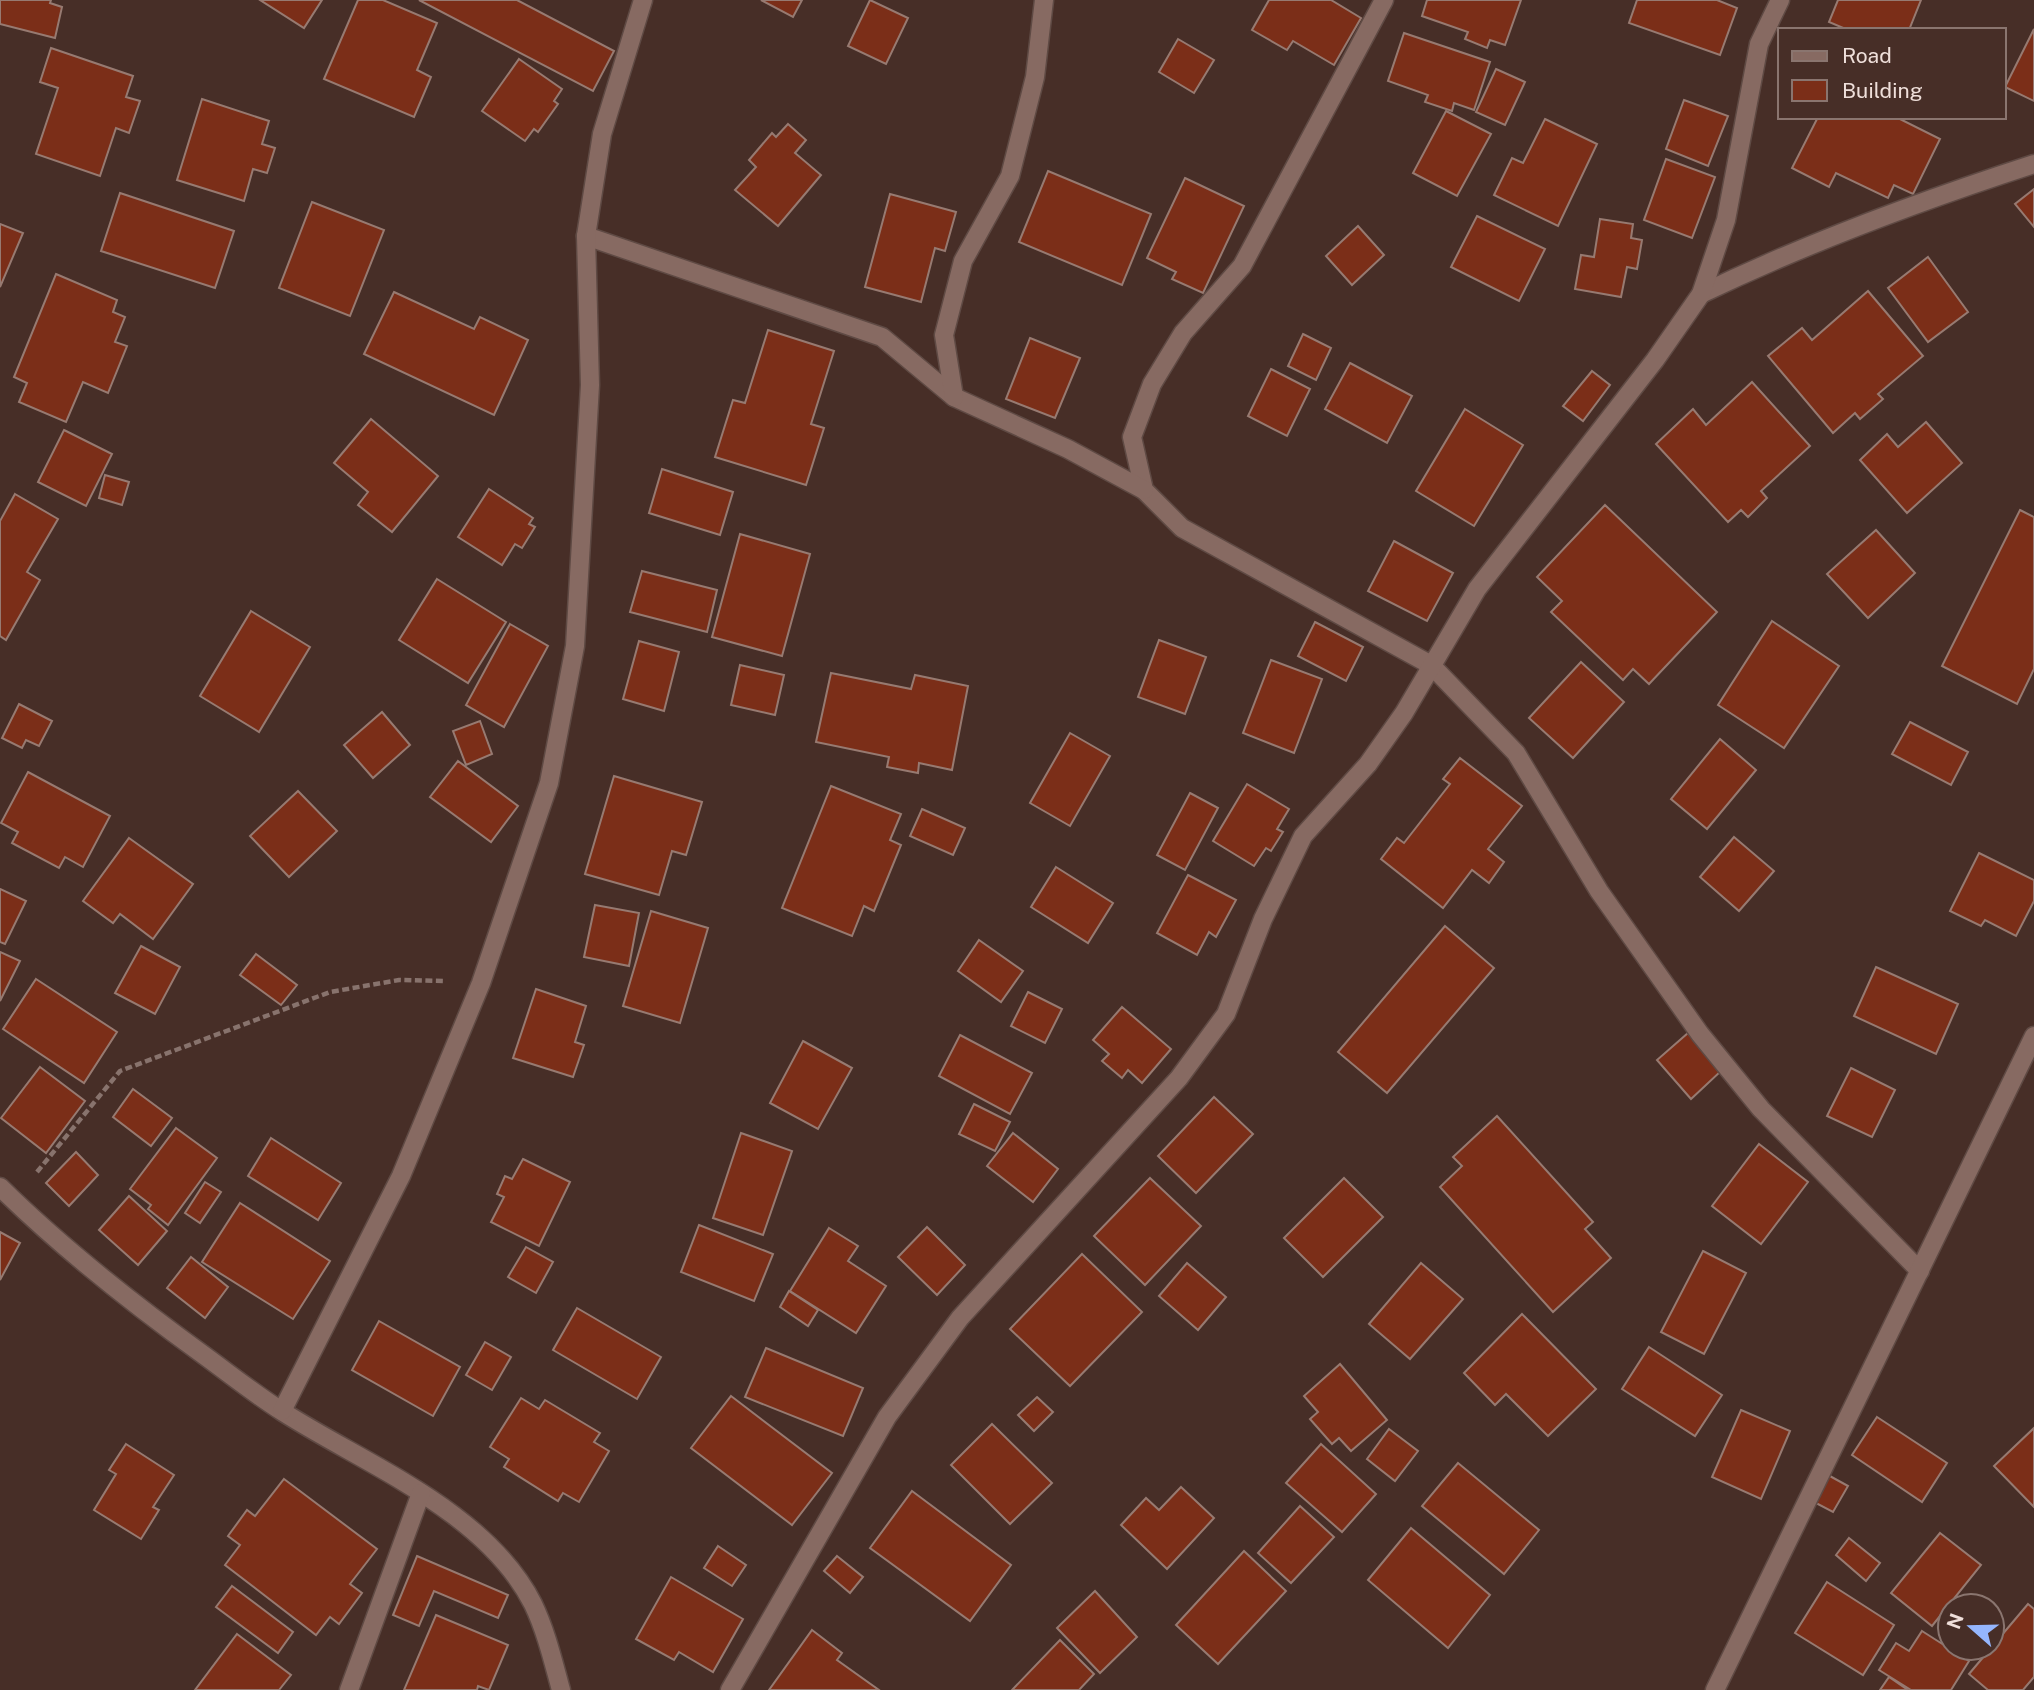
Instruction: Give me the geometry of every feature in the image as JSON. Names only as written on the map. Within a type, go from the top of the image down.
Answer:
[{"type":"street","points":[[282,1411],[401,1176],[481,983],[549,783],[575,646],[590,385],[586,236],[601,134],[643,0]]},
{"type":"street","points":[[954,397],[944,335],[962,261],[1010,176],[1035,77],[1044,0]]},
{"type":"street","points":[[1144,490],[1132,437],[1152,384],[1183,333],[1242,266],[1384,0]]},
{"type":"street","points":[[730,1690],[887,1417],[960,1318],[1179,1078],[1226,1014],[1263,919],[1303,835],[1368,764],[1404,713],[1477,589],[1655,360],[1701,294],[1726,220],[1759,44],[1780,0]]},
{"type":"street","points":[[1701,294],[1765,263],[1914,203],[2034,164]]},
{"type":"street","points":[[586,236],[882,337],[954,397],[1068,449],[1144,490],[1182,528],[1431,665],[1516,752],[1599,891],[1700,1034],[1761,1109],[1920,1271]]},
{"type":"street","points":[[1715,1690],[2034,1037]]},
{"type":"street","points":[[0,1187],[131,1302],[282,1411],[421,1493],[468,1528],[504,1564],[532,1602],[548,1641],[561,1690]]},
{"type":"street","points":[[349,1690],[421,1493]]},
{"type":"path","points":[[14,1201],[120,1071],[330,992],[399,980],[481,983]]},
{"type":"building","points":[[0,0],[51,0],[50,3],[62,7],[55,38],[0,24]]},
{"type":"building","points":[[260,0],[322,0],[304,28]]},
{"type":"building","points":[[358,0],[383,0],[437,23],[417,70],[431,77],[414,117],[324,79]]},
{"type":"building","points":[[419,0],[517,0],[614,51],[593,91]]},
{"type":"building","points":[[761,0],[802,0],[793,17]]},
{"type":"building","points":[[870,0],[908,18],[886,64],[848,46]]},
{"type":"building","points":[[1269,0],[1331,0],[1361,18],[1334,65],[1293,41],[1287,50],[1252,30]]},
{"type":"building","points":[[1427,0],[1521,0],[1505,45],[1490,40],[1487,48],[1465,39],[1468,32],[1422,16]]},
{"type":"building","points":[[1637,0],[1717,0],[1737,8],[1720,55],[1629,23]]},
{"type":"building","points":[[1838,0],[1921,0],[1910,28],[1843,28],[1829,22]]},
{"type":"building","points":[[2034,29],[2034,101],[2006,87]]},
{"type":"building","points":[[1404,33],[1490,62],[1474,110],[1454,103],[1452,111],[1425,102],[1428,95],[1388,81]]},
{"type":"building","points":[[1178,39],[1214,60],[1194,93],[1159,72]]},
{"type":"building","points":[[51,48],[133,76],[126,97],[140,101],[129,133],[116,128],[100,176],[36,154],[58,88],[40,82]]},
{"type":"building","points":[[519,59],[562,89],[554,101],[558,104],[538,132],[534,129],[525,141],[482,111]]},
{"type":"building","points":[[1496,69],[1525,82],[1505,125],[1476,112]]},
{"type":"building","points":[[202,99],[269,121],[262,144],[275,148],[267,173],[253,169],[244,201],[177,180]]},
{"type":"building","points":[[1684,100],[1728,116],[1708,166],[1666,149]]},
{"type":"building","points":[[1446,111],[1491,134],[1457,196],[1413,173]]},
{"type":"building","points":[[1545,119],[1597,144],[1558,226],[1494,195],[1512,158],[1523,163]]},
{"type":"building","points":[[1817,119],[1900,119],[1940,139],[1913,194],[1894,185],[1888,198],[1836,173],[1829,187],[1792,168]]},
{"type":"building","points":[[788,124],[806,140],[795,153],[821,175],[778,226],[735,190],[756,167],[749,160],[772,133],[776,137]]},
{"type":"building","points":[[1666,159],[1715,177],[1692,238],[1644,220]]},
{"type":"building","points":[[1048,171],[1151,214],[1122,285],[1019,242]]},
{"type":"building","points":[[1185,178],[1244,206],[1203,293],[1172,279],[1176,272],[1147,258]]},
{"type":"building","points":[[2034,189],[2034,227],[2015,204]]},
{"type":"building","points":[[120,193],[234,231],[215,288],[101,251]]},
{"type":"building","points":[[890,194],[956,212],[945,251],[935,248],[921,302],[865,287]]},
{"type":"building","points":[[312,202],[384,230],[350,316],[279,288]]},
{"type":"building","points":[[1477,216],[1545,249],[1519,301],[1451,267]]},
{"type":"building","points":[[1600,219],[1633,224],[1631,238],[1642,240],[1637,269],[1627,267],[1621,297],[1575,289],[1581,255],[1594,257]]},
{"type":"building","points":[[0,224],[23,233],[0,287]]},
{"type":"building","points":[[1358,226],[1384,255],[1352,285],[1326,256]]},
{"type":"building","points":[[1928,257],[1968,312],[1928,342],[1888,288]]},
{"type":"building","points":[[56,274],[117,300],[113,312],[125,317],[115,342],[127,346],[108,393],[83,382],[66,422],[19,402],[27,383],[14,377]]},
{"type":"building","points":[[1868,291],[1923,356],[1878,394],[1883,399],[1860,419],[1855,413],[1833,433],[1768,356],[1802,328],[1812,340]]},
{"type":"building","points":[[394,292],[474,329],[480,317],[528,340],[494,415],[364,354]]},
{"type":"building","points":[[768,330],[834,351],[811,424],[824,428],[806,485],[715,457],[733,400],[745,403]]},
{"type":"building","points":[[1303,334],[1331,348],[1316,380],[1288,366]]},
{"type":"building","points":[[1030,338],[1080,358],[1055,418],[1006,399]]},
{"type":"building","points":[[1350,363],[1412,396],[1387,443],[1325,409]]},
{"type":"building","points":[[1271,369],[1310,389],[1287,436],[1248,416]]},
{"type":"building","points":[[1592,371],[1610,385],[1583,421],[1563,406]]},
{"type":"building","points":[[1752,382],[1810,446],[1761,491],[1767,498],[1748,517],[1741,510],[1728,522],[1656,444],[1693,409],[1706,425]]},
{"type":"building","points":[[1465,409],[1523,445],[1474,526],[1416,491]]},
{"type":"building","points":[[371,419],[438,476],[392,532],[358,505],[368,492],[334,463]]},
{"type":"building","points":[[1926,422],[1962,463],[1907,513],[1860,460],[1887,434],[1898,447]]},
{"type":"building","points":[[64,430],[112,454],[86,506],[38,482]]},
{"type":"building","points":[[662,469],[733,492],[720,535],[649,513]]},
{"type":"building","points":[[105,475],[129,482],[122,505],[99,498]]},
{"type":"building","points":[[489,489],[533,518],[529,524],[535,527],[522,548],[515,544],[502,565],[458,537]]},
{"type":"building","points":[[15,494],[58,519],[27,572],[40,580],[6,640],[0,636],[0,521]]},
{"type":"building","points":[[1605,505],[1717,612],[1649,684],[1633,669],[1623,680],[1551,612],[1562,601],[1537,577]]},
{"type":"building","points":[[2020,510],[2034,517],[2034,669],[2017,704],[1942,666]]},
{"type":"building","points":[[1876,530],[1915,573],[1868,618],[1827,574]]},
{"type":"building","points":[[740,534],[810,554],[782,656],[712,637]]},
{"type":"building","points":[[1394,541],[1453,573],[1427,621],[1368,591]]},
{"type":"building","points":[[642,571],[717,590],[707,632],[630,612]]},
{"type":"building","points":[[437,579],[506,622],[468,683],[399,640]]},
{"type":"building","points":[[251,611],[310,647],[259,732],[200,696]]},
{"type":"building","points":[[1772,621],[1839,666],[1784,748],[1718,705]]},
{"type":"building","points":[[1315,622],[1363,647],[1346,681],[1298,656]]},
{"type":"building","points":[[510,624],[548,646],[504,727],[466,705]]},
{"type":"building","points":[[1159,640],[1206,657],[1185,714],[1138,697]]},
{"type":"building","points":[[639,641],[679,652],[664,711],[623,699]]},
{"type":"building","points":[[1271,660],[1322,679],[1294,753],[1243,733]]},
{"type":"building","points":[[1581,662],[1624,702],[1573,758],[1529,718]]},
{"type":"building","points":[[740,665],[784,675],[775,715],[731,705]]},
{"type":"building","points":[[831,673],[911,689],[915,675],[968,686],[952,770],[919,763],[918,773],[887,767],[889,757],[816,742]]},
{"type":"building","points":[[19,704],[52,721],[39,746],[26,740],[22,748],[2,738]]},
{"type":"building","points":[[382,712],[410,745],[373,778],[344,745]]},
{"type":"building","points":[[480,721],[492,754],[466,765],[453,731]]},
{"type":"building","points":[[1910,722],[1968,752],[1951,785],[1892,754]]},
{"type":"building","points":[[1070,733],[1110,756],[1070,826],[1030,803]]},
{"type":"building","points":[[1720,739],[1756,770],[1707,829],[1671,799]]},
{"type":"building","points":[[1460,758],[1522,806],[1488,849],[1504,862],[1489,883],[1472,870],[1443,908],[1381,859],[1397,838],[1404,843],[1450,784],[1443,779]]},
{"type":"building","points":[[458,761],[518,806],[491,842],[430,797]]},
{"type":"building","points":[[28,772],[110,816],[83,867],[65,857],[59,868],[12,843],[18,832],[1,823]]},
{"type":"building","points":[[614,776],[702,802],[686,855],[672,851],[659,895],[585,874]]},
{"type":"building","points":[[1247,784],[1289,809],[1277,829],[1283,832],[1271,851],[1266,848],[1254,866],[1213,841]]},
{"type":"building","points":[[831,786],[901,814],[890,840],[901,845],[874,911],[864,906],[852,936],[782,908]]},
{"type":"building","points":[[298,791],[337,831],[289,877],[250,836]]},
{"type":"building","points":[[1190,793],[1218,808],[1185,870],[1157,855]]},
{"type":"building","points":[[922,809],[965,828],[953,855],[910,836]]},
{"type":"building","points":[[1734,837],[1774,871],[1739,911],[1700,877]]},
{"type":"building","points":[[129,838],[193,884],[153,939],[120,914],[113,923],[83,901]]},
{"type":"building","points":[[1979,853],[2034,880],[2034,901],[2016,936],[1985,920],[1981,926],[1950,911]]},
{"type":"building","points":[[1056,867],[1113,903],[1088,943],[1031,907]]},
{"type":"building","points":[[1188,875],[1236,900],[1216,937],[1209,932],[1197,955],[1157,933]]},
{"type":"building","points":[[0,889],[26,901],[5,944],[0,942]]},
{"type":"building","points":[[595,905],[639,913],[629,966],[584,957]]},
{"type":"building","points":[[651,911],[708,928],[680,1023],[623,1006]]},
{"type":"building","points":[[1445,926],[1494,968],[1387,1093],[1338,1052]]},
{"type":"building","points":[[979,940],[1023,971],[1001,1002],[958,971]]},
{"type":"building","points":[[141,946],[180,967],[155,1014],[115,993]]},
{"type":"building","points":[[0,952],[20,961],[0,1001]]},
{"type":"building","points":[[256,954],[297,985],[281,1005],[240,975]]},
{"type":"building","points":[[1876,967],[1958,1004],[1936,1054],[1854,1016]]},
{"type":"building","points":[[36,979],[117,1032],[84,1083],[3,1029]]},
{"type":"building","points":[[536,989],[586,1006],[575,1042],[584,1045],[573,1077],[513,1058]]},
{"type":"building","points":[[1028,992],[1062,1009],[1045,1043],[1011,1026]]},
{"type":"building","points":[[1122,1007],[1171,1049],[1142,1083],[1128,1070],[1122,1078],[1102,1061],[1109,1054],[1093,1040]]},
{"type":"building","points":[[1688,1033],[1721,1071],[1691,1099],[1657,1060]]},
{"type":"building","points":[[960,1035],[1032,1073],[1010,1114],[939,1076]]},
{"type":"building","points":[[803,1041],[852,1068],[818,1129],[770,1103]]},
{"type":"building","points":[[40,1067],[85,1101],[46,1153],[1,1118]]},
{"type":"building","points":[[1851,1068],[1895,1090],[1872,1137],[1827,1116]]},
{"type":"building","points":[[133,1089],[172,1118],[151,1146],[113,1117]]},
{"type":"building","points":[[1214,1097],[1253,1134],[1196,1193],[1158,1156]]},
{"type":"building","points":[[974,1104],[1010,1122],[995,1151],[959,1134]]},
{"type":"building","points":[[1497,1116],[1593,1222],[1585,1229],[1611,1258],[1553,1312],[1440,1187],[1462,1166],[1453,1157]]},
{"type":"building","points":[[176,1128],[217,1158],[168,1225],[148,1209],[151,1205],[130,1189]]},
{"type":"building","points":[[741,1133],[792,1151],[763,1235],[713,1218]]},
{"type":"building","points":[[1013,1133],[1058,1169],[1033,1202],[987,1166]]},
{"type":"building","points":[[271,1138],[341,1183],[318,1220],[248,1176]]},
{"type":"building","points":[[1759,1144],[1808,1182],[1761,1244],[1712,1206]]},
{"type":"building","points":[[76,1152],[98,1175],[69,1206],[46,1183]]},
{"type":"building","points":[[523,1159],[570,1182],[539,1246],[491,1222],[504,1197],[497,1194],[505,1176],[512,1179]]},
{"type":"building","points":[[1150,1178],[1201,1226],[1145,1285],[1094,1236]]},
{"type":"building","points":[[1344,1178],[1383,1217],[1323,1277],[1284,1238]]},
{"type":"building","points":[[205,1182],[221,1192],[200,1223],[185,1213]]},
{"type":"building","points":[[129,1196],[167,1231],[138,1265],[99,1230]]},
{"type":"building","points":[[240,1203],[330,1261],[293,1319],[202,1262]]},
{"type":"building","points":[[699,1225],[773,1254],[754,1301],[681,1272]]},
{"type":"building","points":[[927,1227],[965,1265],[937,1295],[898,1257]]},
{"type":"building","points":[[829,1228],[858,1246],[848,1261],[886,1286],[856,1333],[790,1291]]},
{"type":"building","points":[[0,1232],[20,1243],[0,1280]]},
{"type":"building","points":[[526,1247],[553,1262],[536,1293],[508,1277]]},
{"type":"building","points":[[1703,1251],[1746,1273],[1704,1354],[1661,1332]]},
{"type":"building","points":[[1082,1254],[1142,1312],[1070,1386],[1010,1329]]},
{"type":"building","points":[[191,1257],[228,1287],[205,1318],[167,1288]]},
{"type":"building","points":[[1187,1263],[1226,1297],[1198,1330],[1159,1296]]},
{"type":"building","points":[[1421,1263],[1463,1299],[1410,1359],[1369,1324]]},
{"type":"building","points":[[789,1291],[818,1310],[808,1326],[780,1307]]},
{"type":"building","points":[[577,1308],[661,1357],[637,1399],[553,1350]]},
{"type":"building","points":[[1522,1314],[1596,1389],[1548,1436],[1506,1394],[1495,1405],[1464,1373]]},
{"type":"building","points":[[379,1321],[460,1367],[433,1416],[352,1370]]},
{"type":"building","points":[[485,1342],[511,1357],[492,1390],[466,1375]]},
{"type":"building","points":[[1649,1347],[1722,1395],[1695,1436],[1622,1389]]},
{"type":"building","points":[[766,1348],[863,1388],[843,1436],[745,1397]]},
{"type":"building","points":[[1340,1364],[1387,1420],[1351,1451],[1339,1438],[1332,1444],[1310,1419],[1318,1412],[1304,1396]]},
{"type":"building","points":[[731,1396],[832,1473],[792,1525],[691,1448]]},
{"type":"building","points":[[1037,1397],[1053,1412],[1034,1431],[1018,1415]]},
{"type":"building","points":[[521,1398],[539,1409],[545,1400],[600,1433],[594,1442],[609,1451],[579,1502],[563,1493],[558,1501],[504,1467],[509,1459],[490,1447]]},
{"type":"building","points":[[1741,1410],[1790,1431],[1761,1499],[1712,1477]]},
{"type":"building","points":[[1877,1417],[1947,1463],[1922,1502],[1852,1455]]},
{"type":"building","points":[[992,1424],[1052,1483],[1010,1524],[951,1465]]},
{"type":"building","points":[[2034,1428],[2034,1507],[1994,1466]]},
{"type":"building","points":[[1389,1429],[1418,1451],[1395,1481],[1367,1459]]},
{"type":"building","points":[[126,1444],[174,1475],[153,1507],[159,1510],[141,1539],[94,1510],[116,1474],[109,1470]]},
{"type":"building","points":[[1321,1444],[1376,1494],[1342,1532],[1286,1483]]},
{"type":"building","points":[[1458,1463],[1539,1530],[1504,1574],[1422,1506]]},
{"type":"building","points":[[1828,1475],[1848,1486],[1833,1512],[1814,1502]]},
{"type":"building","points":[[284,1479],[377,1549],[350,1584],[362,1593],[339,1624],[330,1617],[316,1635],[225,1565],[240,1545],[228,1536],[247,1510],[255,1516]]},
{"type":"building","points":[[1181,1487],[1214,1518],[1167,1569],[1121,1525],[1146,1498],[1159,1510]]},
{"type":"building","points":[[912,1491],[1011,1565],[970,1621],[870,1548]]},
{"type":"building","points":[[1300,1506],[1334,1537],[1291,1583],[1258,1553]]},
{"type":"building","points":[[1411,1528],[1490,1595],[1448,1648],[1368,1580]]},
{"type":"building","points":[[1940,1533],[1981,1565],[1959,1592],[1936,1592],[1936,1621],[1932,1626],[1891,1593]]},
{"type":"building","points":[[1849,1538],[1880,1563],[1866,1581],[1836,1555]]},
{"type":"building","points":[[718,1546],[746,1565],[732,1586],[704,1568]]},
{"type":"building","points":[[1244,1551],[1286,1591],[1218,1664],[1176,1625]]},
{"type":"building","points":[[417,1556],[508,1595],[498,1618],[434,1591],[419,1626],[393,1615]]},
{"type":"building","points":[[837,1556],[863,1577],[850,1593],[824,1571]]},
{"type":"building","points":[[671,1577],[743,1619],[713,1672],[679,1652],[674,1660],[636,1639]]},
{"type":"building","points":[[1827,1582],[1894,1625],[1863,1675],[1795,1633]]},
{"type":"building","points":[[232,1586],[293,1632],[278,1653],[216,1607]]},
{"type":"building","points":[[1095,1591],[1137,1637],[1100,1673],[1057,1628]]},
{"type":"building","points":[[2028,1604],[2034,1609],[2034,1677],[2023,1690],[1988,1690],[1969,1674],[1979,1662],[2006,1662],[2006,1630]]},
{"type":"building","points":[[436,1615],[508,1645],[489,1690],[478,1686],[477,1690],[404,1690]]},
{"type":"building","points":[[812,1630],[842,1653],[837,1660],[879,1690],[769,1690]]},
{"type":"building","points":[[1922,1631],[1936,1640],[1936,1662],[1968,1662],[1951,1690],[1911,1690],[1879,1670],[1896,1643],[1909,1651]]},
{"type":"building","points":[[237,1634],[291,1675],[279,1690],[195,1690]]},
{"type":"building","points":[[1060,1640],[1094,1674],[1079,1690],[1012,1690]]},
{"type":"building","points":[[1889,1677],[1908,1690],[1880,1690]]}]
